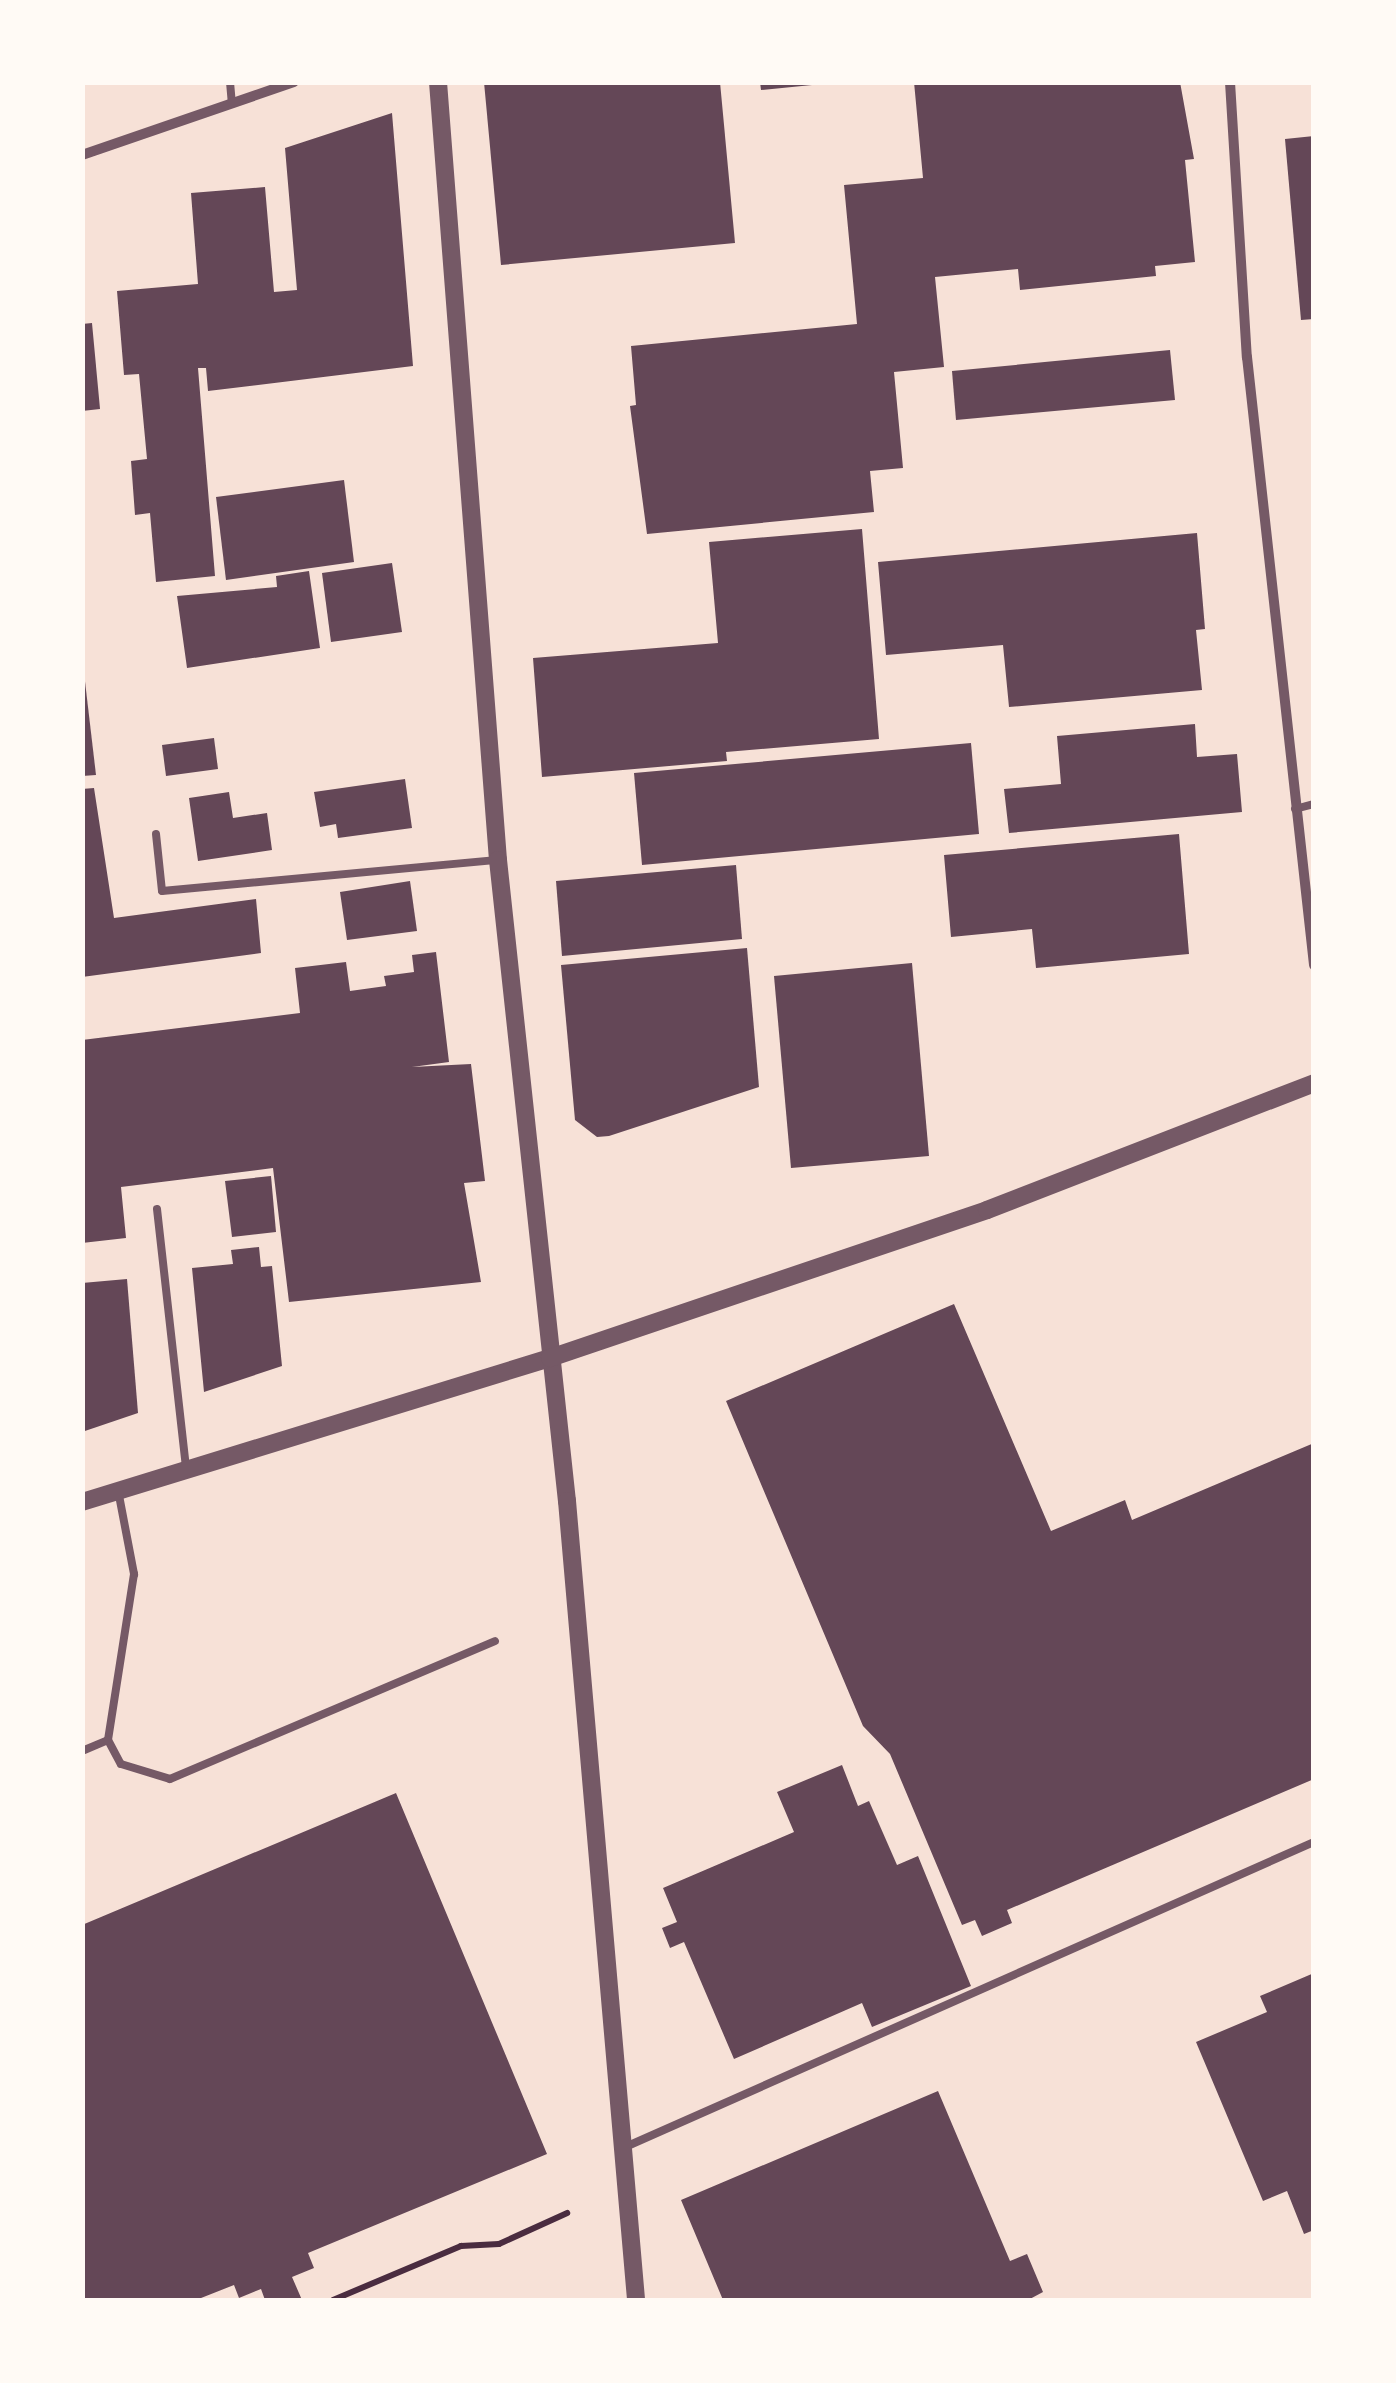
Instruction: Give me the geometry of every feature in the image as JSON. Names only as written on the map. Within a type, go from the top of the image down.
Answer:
[{"type":"street","points":[[82,155],[294,82]]},
{"type":"street","points":[[438,82],[498,860],[550,1358],[636,2300]]},
{"type":"street","points":[[1230,82],[1247,357],[1314,965]]},
{"type":"street","points":[[82,1502],[550,1358],[986,1210],[1314,1083]]},
{"type":"lane","points":[[230,82],[232,104]]},
{"type":"lane","points":[[1294,809],[1314,804]]},
{"type":"lane","points":[[156,834],[162,891],[498,860]]},
{"type":"lane","points":[[157,1209],[186,1470]]},
{"type":"lane","points":[[118,1490],[134,1574],[108,1740],[122,1764],[170,1779],[495,1641]]},
{"type":"lane","points":[[82,1752],[108,1740]]},
{"type":"lane","points":[[622,2148],[1314,1842]]},
{"type":"path","points":[[333,2300],[461,2246],[498,2244],[566,2213]]},
{"type":"building","points":[[484,82],[720,82],[735,243],[501,265]]},
{"type":"building","points":[[760,82],[811,82],[812,85],[761,90]]},
{"type":"building","points":[[914,82],[1180,82],[1194,159],[1185,160],[1195,262],[1155,266],[1156,276],[1020,290],[1018,269],[935,277],[944,367],[894,372],[903,468],[870,471],[874,512],[647,534],[630,406],[636,405],[631,346],[857,324],[844,185],[923,178]]},
{"type":"building","points":[[392,113],[413,366],[208,391],[206,368],[198,368],[215,576],[156,582],[150,513],[135,515],[131,461],[147,459],[139,374],[124,375],[117,291],[198,284],[191,193],[265,187],[274,292],[297,290],[285,148]]},
{"type":"building","points":[[1314,136],[1314,319],[1301,320],[1285,139]]},
{"type":"building","points":[[92,323],[100,409],[82,411],[82,324]]},
{"type":"building","points":[[1170,350],[1175,400],[956,420],[952,371]]},
{"type":"building","points":[[344,480],[354,562],[226,580],[216,497]]},
{"type":"building","points":[[862,529],[879,739],[726,752],[727,761],[542,777],[533,658],[718,643],[709,542]]},
{"type":"building","points":[[1197,533],[1205,629],[1196,630],[1202,690],[1009,707],[1003,645],[886,655],[878,562]]},
{"type":"building","points":[[392,563],[402,632],[331,642],[322,573]]},
{"type":"building","points":[[309,571],[320,648],[187,668],[177,596],[277,587],[276,576]]},
{"type":"building","points":[[82,656],[96,775],[82,776]]},
{"type":"building","points":[[1195,724],[1197,757],[1237,754],[1242,812],[1009,833],[1004,789],[1061,784],[1057,736]]},
{"type":"building","points":[[214,738],[218,769],[166,776],[162,745]]},
{"type":"building","points":[[971,743],[979,834],[642,865],[634,773]]},
{"type":"building","points":[[405,779],[412,828],[338,838],[336,824],[320,827],[314,792]]},
{"type":"building","points":[[94,788],[114,918],[256,899],[261,953],[82,977],[82,789]]},
{"type":"building","points":[[229,792],[233,818],[267,813],[272,850],[198,861],[189,798]]},
{"type":"building","points":[[1179,834],[1189,954],[1036,968],[1032,929],[951,937],[944,855]]},
{"type":"building","points":[[736,865],[742,939],[562,956],[556,881]]},
{"type":"building","points":[[410,881],[417,931],[347,940],[340,892]]},
{"type":"building","points":[[747,948],[759,1087],[609,1136],[597,1137],[575,1120],[561,965]]},
{"type":"building","points":[[436,952],[449,1062],[412,1067],[471,1064],[485,1181],[464,1183],[481,1282],[289,1302],[273,1168],[121,1187],[126,1238],[82,1243],[82,1040],[300,1013],[295,968],[346,962],[350,991],[386,986],[384,976],[414,972],[412,955]]},
{"type":"building","points":[[912,963],[929,1156],[791,1168],[774,976]]},
{"type":"building","points":[[271,1176],[276,1232],[232,1237],[225,1181]]},
{"type":"building","points":[[259,1247],[261,1267],[272,1266],[282,1366],[204,1392],[192,1268],[233,1264],[231,1250]]},
{"type":"building","points":[[127,1279],[138,1413],[82,1432],[82,1283]]},
{"type":"building","points":[[954,1304],[1051,1531],[1125,1500],[1132,1520],[1314,1443],[1314,1779],[1007,1910],[1012,1923],[982,1936],[975,1920],[962,1925],[890,1754],[863,1726],[726,1401]]},
{"type":"building","points":[[842,1765],[858,1806],[869,1801],[897,1865],[918,1856],[971,1986],[872,2027],[862,2003],[734,2059],[684,1942],[670,1948],[662,1928],[677,1922],[663,1888],[794,1832],[777,1792]]},
{"type":"building","points":[[396,1793],[547,2154],[308,2253],[314,2268],[292,2277],[302,2300],[265,2300],[261,2289],[239,2298],[234,2285],[196,2300],[82,2300],[82,1925]]},
{"type":"building","points":[[1314,1973],[1314,2230],[1304,2234],[1287,2191],[1263,2201],[1196,2042],[1267,2012],[1260,1996]]},
{"type":"building","points":[[938,2091],[1010,2261],[1027,2254],[1043,2292],[1028,2300],[723,2300],[681,2200]]}]
